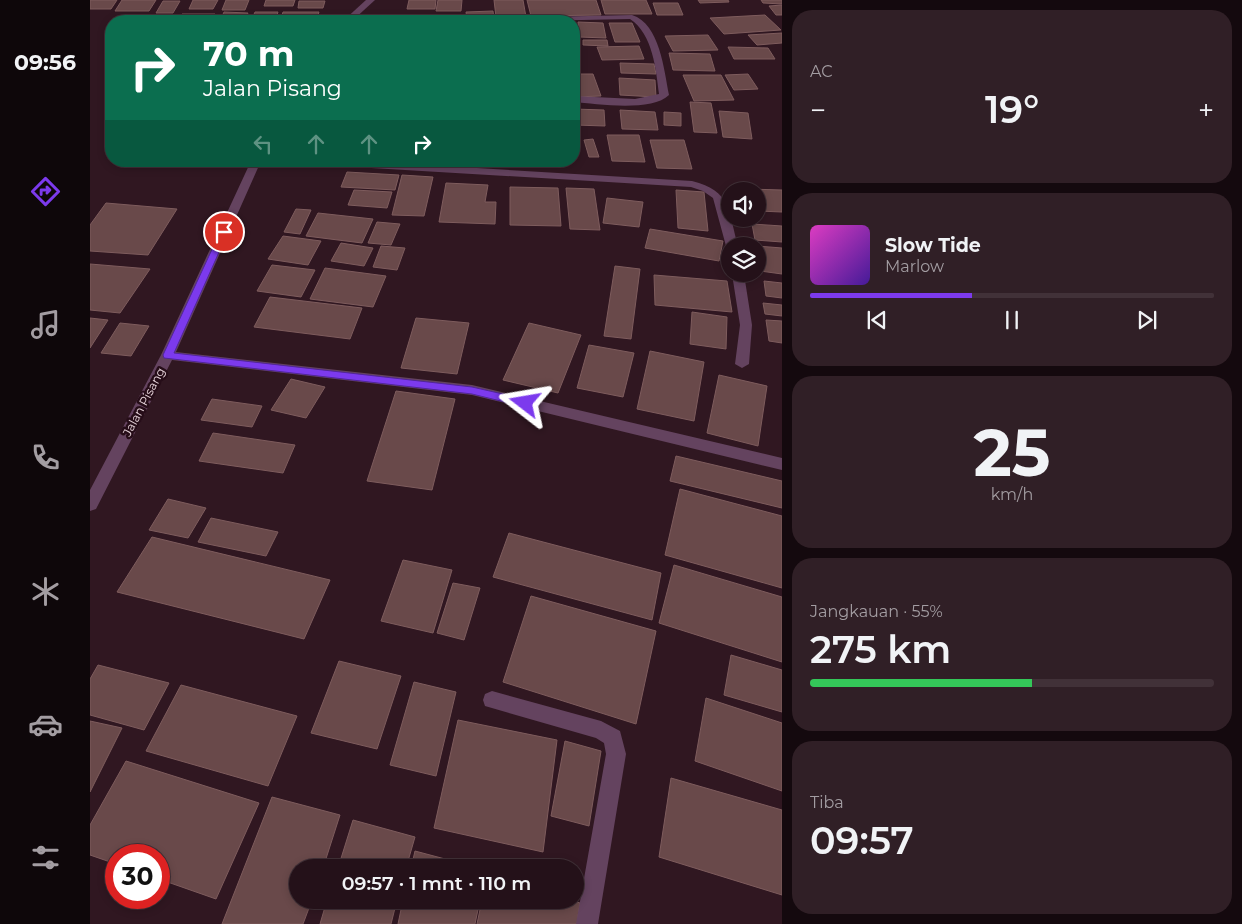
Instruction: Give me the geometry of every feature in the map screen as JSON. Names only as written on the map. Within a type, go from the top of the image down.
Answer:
[{"type":"street","points":[[354,15],[371,0]]},
{"type":"street","points":[[580,18],[637,18],[653,44],[664,95],[661,98],[649,101],[580,99]]},
{"type":"street","name":"Jalan Pisang","points":[[90,504],[168,355],[253,167]]},
{"type":"street","points":[[405,167],[692,184],[707,189],[718,197],[729,237]]},
{"type":"street","points":[[739,282],[746,325],[742,364]]},
{"type":"street","points":[[168,355],[472,390],[782,464]]},
{"type":"street","points":[[492,700],[601,730],[613,738],[616,754],[587,924]]},
{"type":"building","points":[[90,0],[117,0],[111,9],[90,9]]},
{"type":"building","points":[[122,0],[156,0],[149,11],[115,11]]},
{"type":"building","points":[[193,0],[218,0],[213,9],[189,9]]},
{"type":"building","points":[[226,0],[249,0],[245,10],[222,10]]},
{"type":"building","points":[[266,0],[295,0],[293,6],[264,6]]},
{"type":"building","points":[[409,0],[436,0],[435,9],[407,9]]},
{"type":"building","points":[[438,0],[462,0],[461,11],[436,11]]},
{"type":"building","points":[[494,0],[523,0],[526,15],[496,15]]},
{"type":"building","points":[[527,0],[596,0],[601,15],[580,15],[531,15]]},
{"type":"building","points":[[601,0],[646,0],[652,14],[605,14]]},
{"type":"building","points":[[698,0],[728,0],[729,2],[700,3]]},
{"type":"building","points":[[761,0],[782,0],[782,4],[763,3]]},
{"type":"building","points":[[163,1],[180,1],[173,13],[156,13]]},
{"type":"building","points":[[299,1],[325,1],[323,8],[298,8]]},
{"type":"building","points":[[653,3],[678,3],[683,15],[657,15]]},
{"type":"building","points":[[782,5],[782,15],[776,15],[769,6]]},
{"type":"building","points":[[493,11],[494,15],[466,15],[466,12]]},
{"type":"building","points":[[224,12],[248,13],[247,15],[223,15]]},
{"type":"building","points":[[255,12],[278,12],[277,15],[254,15]]},
{"type":"building","points":[[283,12],[319,12],[318,15],[282,15]]},
{"type":"building","points":[[182,14],[215,14],[215,15]]},
{"type":"building","points":[[765,15],[781,30],[724,34],[710,18]]},
{"type":"building","points":[[580,22],[603,23],[606,38],[580,37]]},
{"type":"building","points":[[609,23],[632,23],[640,42],[615,42]]},
{"type":"building","points":[[782,33],[782,43],[757,45],[748,35]]},
{"type":"building","points":[[708,35],[718,50],[673,51],[665,36]]},
{"type":"building","points":[[583,40],[607,40],[608,46],[583,45]]},
{"type":"building","points":[[639,46],[644,59],[602,60],[597,47]]},
{"type":"building","points":[[728,47],[768,48],[775,59],[734,59]]},
{"type":"building","points":[[669,53],[710,54],[715,71],[673,70]]},
{"type":"building","points":[[620,63],[654,64],[656,74],[621,73]]},
{"type":"building","points":[[580,74],[593,74],[601,96],[580,97]]},
{"type":"building","points":[[748,74],[758,89],[734,90],[725,75]]},
{"type":"building","points":[[683,75],[721,75],[734,100],[694,101]]},
{"type":"building","points":[[619,78],[655,80],[656,97],[620,95]]},
{"type":"building","points":[[690,102],[711,103],[717,133],[694,132]]},
{"type":"building","points":[[580,109],[604,110],[605,126],[580,125]]},
{"type":"building","points":[[620,110],[655,112],[658,130],[622,129]]},
{"type":"building","points":[[719,111],[748,113],[752,139],[723,137]]},
{"type":"building","points":[[664,112],[681,113],[681,126],[664,125]]},
{"type":"building","points":[[607,135],[639,135],[645,162],[612,161]]},
{"type":"building","points":[[593,139],[599,157],[589,157],[584,140]]},
{"type":"building","points":[[650,140],[684,140],[692,169],[657,168]]},
{"type":"building","points":[[347,172],[399,175],[395,190],[341,187]]},
{"type":"building","points":[[402,175],[433,177],[424,216],[392,215]]},
{"type":"building","points":[[446,183],[488,185],[485,202],[496,202],[495,224],[439,222]]},
{"type":"building","points":[[510,187],[558,188],[561,226],[510,225]]},
{"type":"building","points":[[566,188],[594,189],[600,230],[570,229]]},
{"type":"building","points":[[354,190],[392,192],[387,208],[348,205]]},
{"type":"building","points":[[676,190],[704,192],[708,231],[678,228]]},
{"type":"building","points":[[766,190],[782,190],[782,212],[766,211]]},
{"type":"building","points":[[607,198],[643,202],[639,227],[603,223]]},
{"type":"building","points":[[106,203],[177,209],[148,255],[90,251],[90,225]]},
{"type":"building","points":[[296,209],[311,210],[300,234],[284,232]]},
{"type":"building","points":[[318,213],[373,219],[362,243],[306,236]]},
{"type":"building","points":[[377,222],[400,224],[391,245],[368,243]]},
{"type":"building","points":[[766,225],[782,226],[782,242],[766,241],[766,237],[754,237],[753,227],[766,227]]},
{"type":"building","points":[[650,229],[721,241],[719,261],[645,248]]},
{"type":"building","points":[[283,236],[321,241],[308,265],[268,259]]},
{"type":"building","points":[[341,243],[373,248],[364,266],[331,261]]},
{"type":"building","points":[[381,246],[405,248],[397,270],[373,267]]},
{"type":"building","points":[[766,247],[782,248],[782,274],[766,272]]},
{"type":"building","points":[[90,264],[150,269],[120,313],[90,310]]},
{"type":"building","points":[[272,265],[315,270],[301,297],[257,291]]},
{"type":"building","points":[[615,266],[640,269],[631,339],[604,336]]},
{"type":"building","points":[[325,268],[386,276],[373,307],[310,299]]},
{"type":"building","points":[[654,275],[721,281],[727,282],[732,312],[655,305]]},
{"type":"building","points":[[764,282],[782,283],[782,298],[766,296]]},
{"type":"building","points":[[270,297],[362,308],[350,339],[254,327]]},
{"type":"building","points":[[763,303],[782,305],[782,316],[765,314]]},
{"type":"building","points":[[692,312],[727,317],[726,349],[690,344]]},
{"type":"building","points":[[90,318],[108,320],[90,348]]},
{"type":"building","points":[[416,318],[469,323],[457,374],[401,368]]},
{"type":"building","points":[[766,320],[782,321],[782,343],[769,341]]},
{"type":"building","points":[[120,323],[149,326],[131,356],[101,353]]},
{"type":"building","points":[[529,323],[581,335],[558,393],[503,380]]},
{"type":"building","points":[[589,345],[634,353],[623,397],[577,388]]},
{"type":"building","points":[[650,351],[704,362],[694,421],[637,409]]},
{"type":"building","points":[[719,375],[767,386],[758,446],[707,433]]},
{"type":"building","points":[[291,379],[325,387],[306,418],[271,410]]},
{"type":"building","points":[[396,391],[455,399],[432,490],[367,481]]},
{"type":"building","points":[[212,399],[262,406],[252,427],[201,420]]},
{"type":"building","points":[[213,433],[295,445],[283,473],[199,461]]},
{"type":"building","points":[[676,456],[782,481],[782,508],[670,481]]},
{"type":"building","points":[[680,489],[782,516],[782,588],[665,555]]},
{"type":"building","points":[[168,499],[206,508],[188,538],[149,530]]},
{"type":"building","points":[[211,518],[278,532],[266,556],[198,542]]},
{"type":"building","points":[[509,533],[661,573],[652,620],[493,577]]},
{"type":"building","points":[[152,537],[330,580],[304,639],[117,592]]},
{"type":"building","points":[[403,560],[452,570],[433,633],[381,621]]},
{"type":"building","points":[[674,565],[782,597],[782,662],[659,623]]},
{"type":"building","points":[[453,583],[480,588],[464,640],[437,633]]},
{"type":"building","points":[[531,596],[656,631],[636,724],[503,682]]},
{"type":"building","points":[[731,655],[782,670],[782,712],[724,695]]},
{"type":"building","points":[[339,661],[401,676],[377,749],[311,733]]},
{"type":"building","points":[[98,665],[169,683],[144,730],[90,715],[90,679]]},
{"type":"building","points":[[414,682],[456,692],[436,776],[390,765]]},
{"type":"building","points":[[181,685],[297,716],[268,786],[146,751]]},
{"type":"building","points":[[706,698],[782,723],[782,791],[695,761]]},
{"type":"building","points":[[458,720],[557,740],[543,852],[434,828]]},
{"type":"building","points":[[90,721],[122,728],[90,792]]},
{"type":"building","points":[[565,741],[601,751],[589,826],[551,816]]},
{"type":"building","points":[[126,761],[259,803],[216,899],[170,883],[170,844],[105,844],[105,860],[90,855],[90,825]]},
{"type":"building","points":[[671,778],[782,810],[782,895],[659,857]]},
{"type":"building","points":[[272,797],[340,815],[326,859],[289,859],[289,909],[309,909],[303,924],[222,924]]},
{"type":"building","points":[[353,820],[415,837],[409,859],[341,859]]},
{"type":"building","points":[[415,851],[445,859],[413,859]]},
{"type":"building","points":[[324,909],[395,909],[391,924],[320,924]]},
{"type":"building","points":[[401,909],[478,909],[475,924],[398,924]]},
{"type":"building","points":[[480,909],[579,909],[577,924],[477,924]]},
{"type":"route","points":[[224,232],[168,355],[472,390],[525,403]]}]
